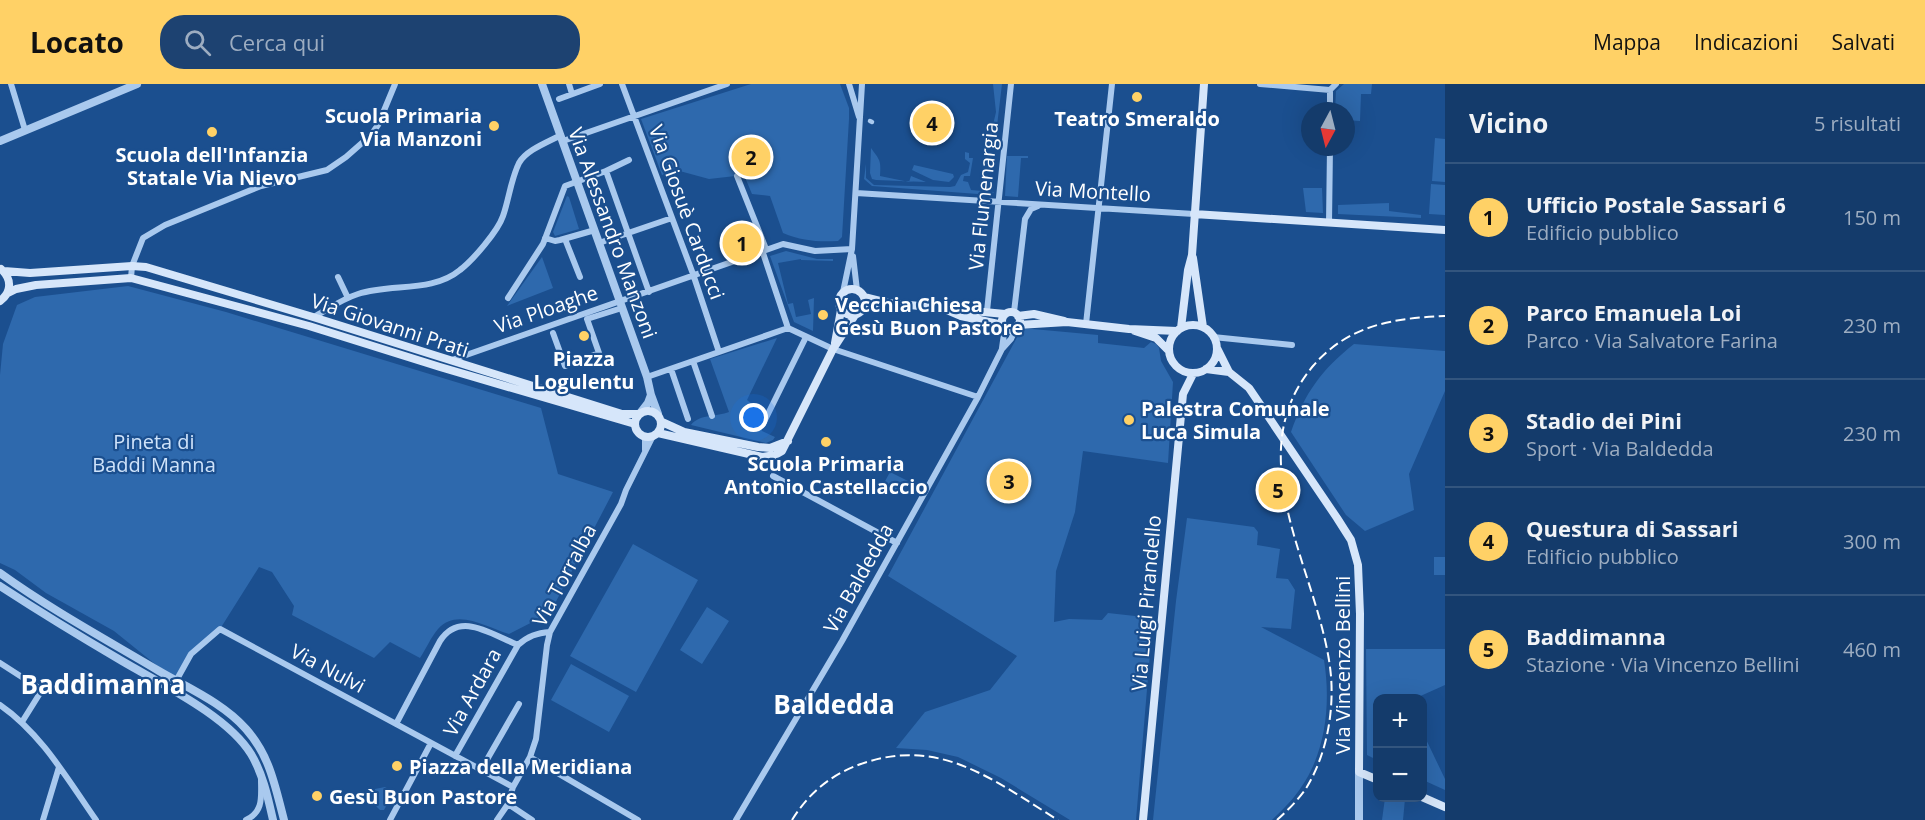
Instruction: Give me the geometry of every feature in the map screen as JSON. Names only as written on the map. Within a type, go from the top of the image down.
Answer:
[{"type":"main road","points":[[1203,327],[1192,255],[1204,84]]},
{"type":"main road","name":"Via Montello","points":[[1194,214],[1445,230]]},
{"type":"main road","points":[[1168,350],[1169,343],[1179,330],[1192,255]]},
{"type":"main road","name":"Via Giovanni Prati","points":[[2,270],[30,273],[146,267],[622,414],[640,413]]},
{"type":"main road","points":[[0,301],[8,293],[10,284],[2,270]]},
{"type":"main road","name":"Via Giovanni Prati","points":[[8,293],[36,285],[131,278],[309,326],[634,424]]},
{"type":"main road","points":[[833,349],[841,310],[838,301],[843,292],[848,290],[888,303],[987,311],[1014,319]]},
{"type":"main road","points":[[788,441],[770,448],[758,447],[684,432],[650,410],[640,413],[634,424],[636,431],[762,457],[775,455],[782,451],[788,441],[833,349],[865,303],[860,294]]},
{"type":"main road","points":[[841,310],[847,315],[888,303]]},
{"type":"main road","points":[[944,309],[961,316],[1004,326],[1010,330],[1014,319]]},
{"type":"main road","points":[[1004,326],[1002,319],[1067,322],[1129,329],[1179,330],[1195,325],[1203,327],[1213,337],[1217,348],[1216,357],[1206,369]]},
{"type":"main road","points":[[1129,329],[1156,338],[1168,350],[1175,366],[1186,373],[1193,374],[1206,369],[1229,372]]},
{"type":"main road","name":"Via Vincenzo Bellini","points":[[1217,348],[1229,372],[1249,388],[1337,518],[1355,551],[1358,565],[1360,614],[1359,772]]},
{"type":"main road","name":"Via Luigi Pirandello","points":[[1175,366],[1184,390]]},
{"type":"main road","name":"Via Luigi Pirandello","points":[[1143,820],[1184,390],[1193,374]]},
{"type":"main road","points":[[652,435],[660,418]]},
{"type":"main road","points":[[1359,772],[1373,778]]},
{"type":"main road","points":[[1427,799],[1445,807]]},
{"type":"street","points":[[11,84],[25,130]]},
{"type":"street","points":[[0,141],[137,84]]},
{"type":"street","points":[[131,278],[132,266],[143,238],[165,225],[261,186],[327,170],[346,157],[362,145],[378,125],[395,84]]},
{"type":"street","name":"Via Alessandro Manzoni","points":[[542,84],[660,418]]},
{"type":"street","points":[[569,84],[572,94]]},
{"type":"street","points":[[559,99],[600,84]]},
{"type":"street","name":"Via Giosuè Carducci","points":[[622,84],[693,274],[719,352]]},
{"type":"street","points":[[313,317],[360,293],[430,284],[446,279],[461,270],[489,239],[503,219],[520,162],[531,152],[562,138],[727,84]]},
{"type":"street","points":[[849,84],[860,120]]},
{"type":"street","points":[[843,292],[852,249],[862,84]]},
{"type":"street","name":"Via Flumenargia","points":[[987,311],[1011,84]]},
{"type":"street","points":[[1086,324],[1112,84]]},
{"type":"street","points":[[1260,84],[1330,90]]},
{"type":"street","points":[[1330,102],[1330,90],[1336,84]]},
{"type":"street","points":[[1329,223],[1330,156]]},
{"type":"street","points":[[508,298],[545,238],[565,186],[629,160]]},
{"type":"street","points":[[606,171],[649,292]]},
{"type":"street","points":[[737,176],[764,250],[788,328]]},
{"type":"street","name":"Via Montello","points":[[856,193],[1194,214]]},
{"type":"street","name":"Via Baldedda","points":[[736,820],[843,641],[978,397],[1002,349],[1011,339],[1025,219],[1032,209],[1041,205]]},
{"type":"street","points":[[599,243],[672,218]]},
{"type":"street","points":[[545,238],[555,241],[595,230]]},
{"type":"street","name":"Via Ploaghe","points":[[565,239],[580,277]]},
{"type":"street","points":[[553,333],[565,366],[599,353],[587,319],[693,274],[783,244],[815,251],[852,249]]},
{"type":"street","points":[[852,249],[860,294]]},
{"type":"street","points":[[338,277],[348,298]]},
{"type":"street","name":"Via Ploaghe","points":[[449,361],[621,305]]},
{"type":"street","name":"Via Baldedda","points":[[1002,349],[1004,326]]},
{"type":"street","points":[[647,377],[788,328],[833,349],[978,397]]},
{"type":"street","points":[[762,424],[806,337]]},
{"type":"street","points":[[1213,337],[1292,345]]},
{"type":"street","points":[[693,361],[712,416]]},
{"type":"street","points":[[671,369],[688,419]]},
{"type":"street","points":[[640,413],[651,395]]},
{"type":"street","name":"Via Torralba","points":[[497,820],[508,804],[513,787],[530,757],[536,739],[550,632],[621,504],[652,435]]},
{"type":"street","points":[[773,476],[897,543]]},
{"type":"street","points":[[0,573],[64,614],[220,706],[246,728],[264,754],[274,777],[284,820]]},
{"type":"street","points":[[0,586],[215,716],[251,754],[261,776],[273,820]]},
{"type":"street","points":[[396,724],[440,641],[453,628],[464,625],[476,627],[518,645],[524,639],[537,633],[550,632]]},
{"type":"street","name":"Via Nulvi","points":[[176,681],[191,654],[220,629],[513,787]]},
{"type":"street","name":"Via Ardara","points":[[455,756],[518,645]]},
{"type":"street","points":[[0,663],[42,690],[22,722]]},
{"type":"street","points":[[481,770],[519,704]]},
{"type":"street","points":[[0,705],[22,722],[59,766],[96,820]]},
{"type":"street","points":[[390,820],[431,743]]},
{"type":"street","points":[[530,757],[638,820]]},
{"type":"street","points":[[43,820],[59,766]]},
{"type":"street","name":"Via Vincenzo Bellini","points":[[1359,772],[1359,820]]},
{"type":"street","points":[[246,820],[253,817],[260,808],[261,776]]},
{"type":"street","points":[[508,804],[532,820]]},
{"type":"green space","points":[[751,84],[840,84],[849,108],[849,119],[842,237],[838,241],[810,240],[783,233],[770,196],[752,194],[744,175],[709,179],[676,170],[662,175],[641,119]]},
{"type":"green space","points":[[993,84],[1002,84],[997,126],[993,125],[996,112]]},
{"type":"green space","points":[[1344,84],[1372,84],[1371,94],[1361,94],[1360,121],[1355,121],[1355,102],[1335,102],[1336,91]]},
{"type":"green space","points":[[1435,138],[1445,139],[1445,182],[1432,181]]},
{"type":"green space","points":[[871,148],[879,160],[880,176],[905,181],[872,179],[870,173]]},
{"type":"green space","points":[[965,152],[969,153],[969,158],[973,158],[970,176],[964,176],[963,181],[968,182],[971,190],[994,192],[991,195],[872,186],[864,179],[866,164],[866,178],[874,185],[955,186],[961,175],[968,172],[970,163],[965,159]]},
{"type":"green space","points":[[1007,156],[1028,156],[1028,158],[1021,158],[1018,197],[1005,196]]},
{"type":"green space","points":[[914,165],[953,174],[954,177],[949,182],[933,180],[912,170]]},
{"type":"green space","points":[[911,176],[926,182],[909,181]]},
{"type":"green space","points":[[1431,184],[1445,185],[1445,215],[1429,214]]},
{"type":"green space","points":[[1303,188],[1322,188],[1323,213],[1306,212]]},
{"type":"green space","points":[[567,196],[579,229],[555,236],[553,232]]},
{"type":"green space","points":[[1389,203],[1389,211],[1421,215],[1421,218],[1338,214],[1338,205]]},
{"type":"green space","points":[[786,251],[817,259],[833,259],[833,261],[801,259],[778,263],[788,304],[793,303],[796,317],[811,314],[808,300],[814,298],[813,331],[794,322],[770,256]]},
{"type":"green space","points":[[542,257],[553,288],[507,306]]},
{"type":"green space","name":"Pineta di Baddi Manna","points":[[128,286],[226,312],[541,408],[558,474],[613,492],[550,613],[509,634],[473,621],[454,620],[438,629],[420,658],[390,642],[374,658],[292,615],[294,606],[272,572],[259,567],[220,629],[199,646],[176,681],[114,631],[46,593],[15,570],[0,563],[0,375],[3,344],[17,305],[35,297]]},
{"type":"green space","points":[[1022,328],[1098,335],[1098,343],[1144,348],[1151,342],[1159,348],[1161,361],[1173,382],[1168,463],[1083,451],[1075,512],[1056,571],[1054,622],[1069,619],[1102,620],[1108,613],[1153,618],[1136,820],[1070,820],[1001,778],[958,757],[927,750],[896,748],[925,712],[990,690],[1017,656],[888,576]]},
{"type":"green space","points":[[777,338],[747,400],[757,408],[753,422],[761,427],[762,431],[775,437],[773,440],[766,443],[691,425],[703,417],[729,412],[710,359]]},
{"type":"green space","points":[[1354,344],[1445,351],[1445,391],[1409,474],[1414,510],[1365,531],[1346,515],[1291,432],[1302,405],[1315,383],[1332,363]]},
{"type":"green space","points":[[890,472],[908,481],[901,494],[883,485]]},
{"type":"green space","points":[[1187,518],[1254,527],[1258,532],[1257,545],[1280,549],[1276,578],[1288,579],[1295,590],[1291,629],[1261,627],[1324,660],[1326,710],[1316,760],[1297,793],[1272,820],[1153,820]]},
{"type":"green space","points":[[633,544],[698,580],[636,692],[570,656]]},
{"type":"green space","points":[[1434,557],[1445,557],[1445,575],[1434,575]]},
{"type":"green space","points":[[707,607],[729,621],[702,664],[680,650]]},
{"type":"green space","points":[[1366,649],[1445,649],[1445,685],[1425,694],[1373,694],[1373,758],[1367,755]]},
{"type":"green space","points":[[571,664],[629,696],[609,732],[551,700]]},
{"type":"green space","points":[[1427,741],[1445,779],[1445,790],[1427,782]]},
{"type":"green space","points":[[385,787],[393,794],[384,810],[380,810],[374,804],[375,789]]},
{"type":"green space","points":[[1384,802],[1405,802],[1403,820],[1382,820]]},
{"type":"railway","points":[[1277,820],[1305,790],[1318,764],[1330,720],[1332,690],[1324,637],[1289,518],[1282,478],[1282,439],[1291,402],[1313,366],[1341,341],[1373,326],[1408,319],[1445,316]]},
{"type":"railway","points":[[792,820],[807,800],[834,777],[855,766],[894,756],[920,756],[944,760],[968,768],[1058,820]]},
{"type":"place","name":"Teatro Smeraldo","points":[[1137,97]]},
{"type":"place","name":"Questura di Sassari","points":[[932,123]]},
{"type":"place","name":"Scuola Primaria Via Manzoni","points":[[494,126]]},
{"type":"place","name":"Scuola dell'Infanzia Statale Via Nievo","points":[[212,132]]},
{"type":"place","name":"Parco Emanuela Loi","points":[[751,157]]},
{"type":"place","name":"Ufficio Postale Sassari 6","points":[[742,243]]},
{"type":"place","name":"Vecchia Chiesa Gesù Buon Pastore","points":[[823,315]]},
{"type":"place","name":"Piazza Logulentu","points":[[584,336]]},
{"type":"place","name":"Palestra Comunale Luca Simula","points":[[1129,420]]},
{"type":"place","name":"Scuola Primaria Antonio Castellaccio","points":[[826,442]]},
{"type":"place","name":"Stadio dei Pini","points":[[1009,481]]},
{"type":"place","name":"Baddimanna","points":[[1278,490]]},
{"type":"place","name":"Piazza della Meridiana","points":[[397,766]]},
{"type":"place","name":"Gesù Buon Pastore","points":[[317,796]]},
{"type":"district","name":"Baddimanna","points":[[103,684]]},
{"type":"district","name":"Baldedda","points":[[834,704]]}]
